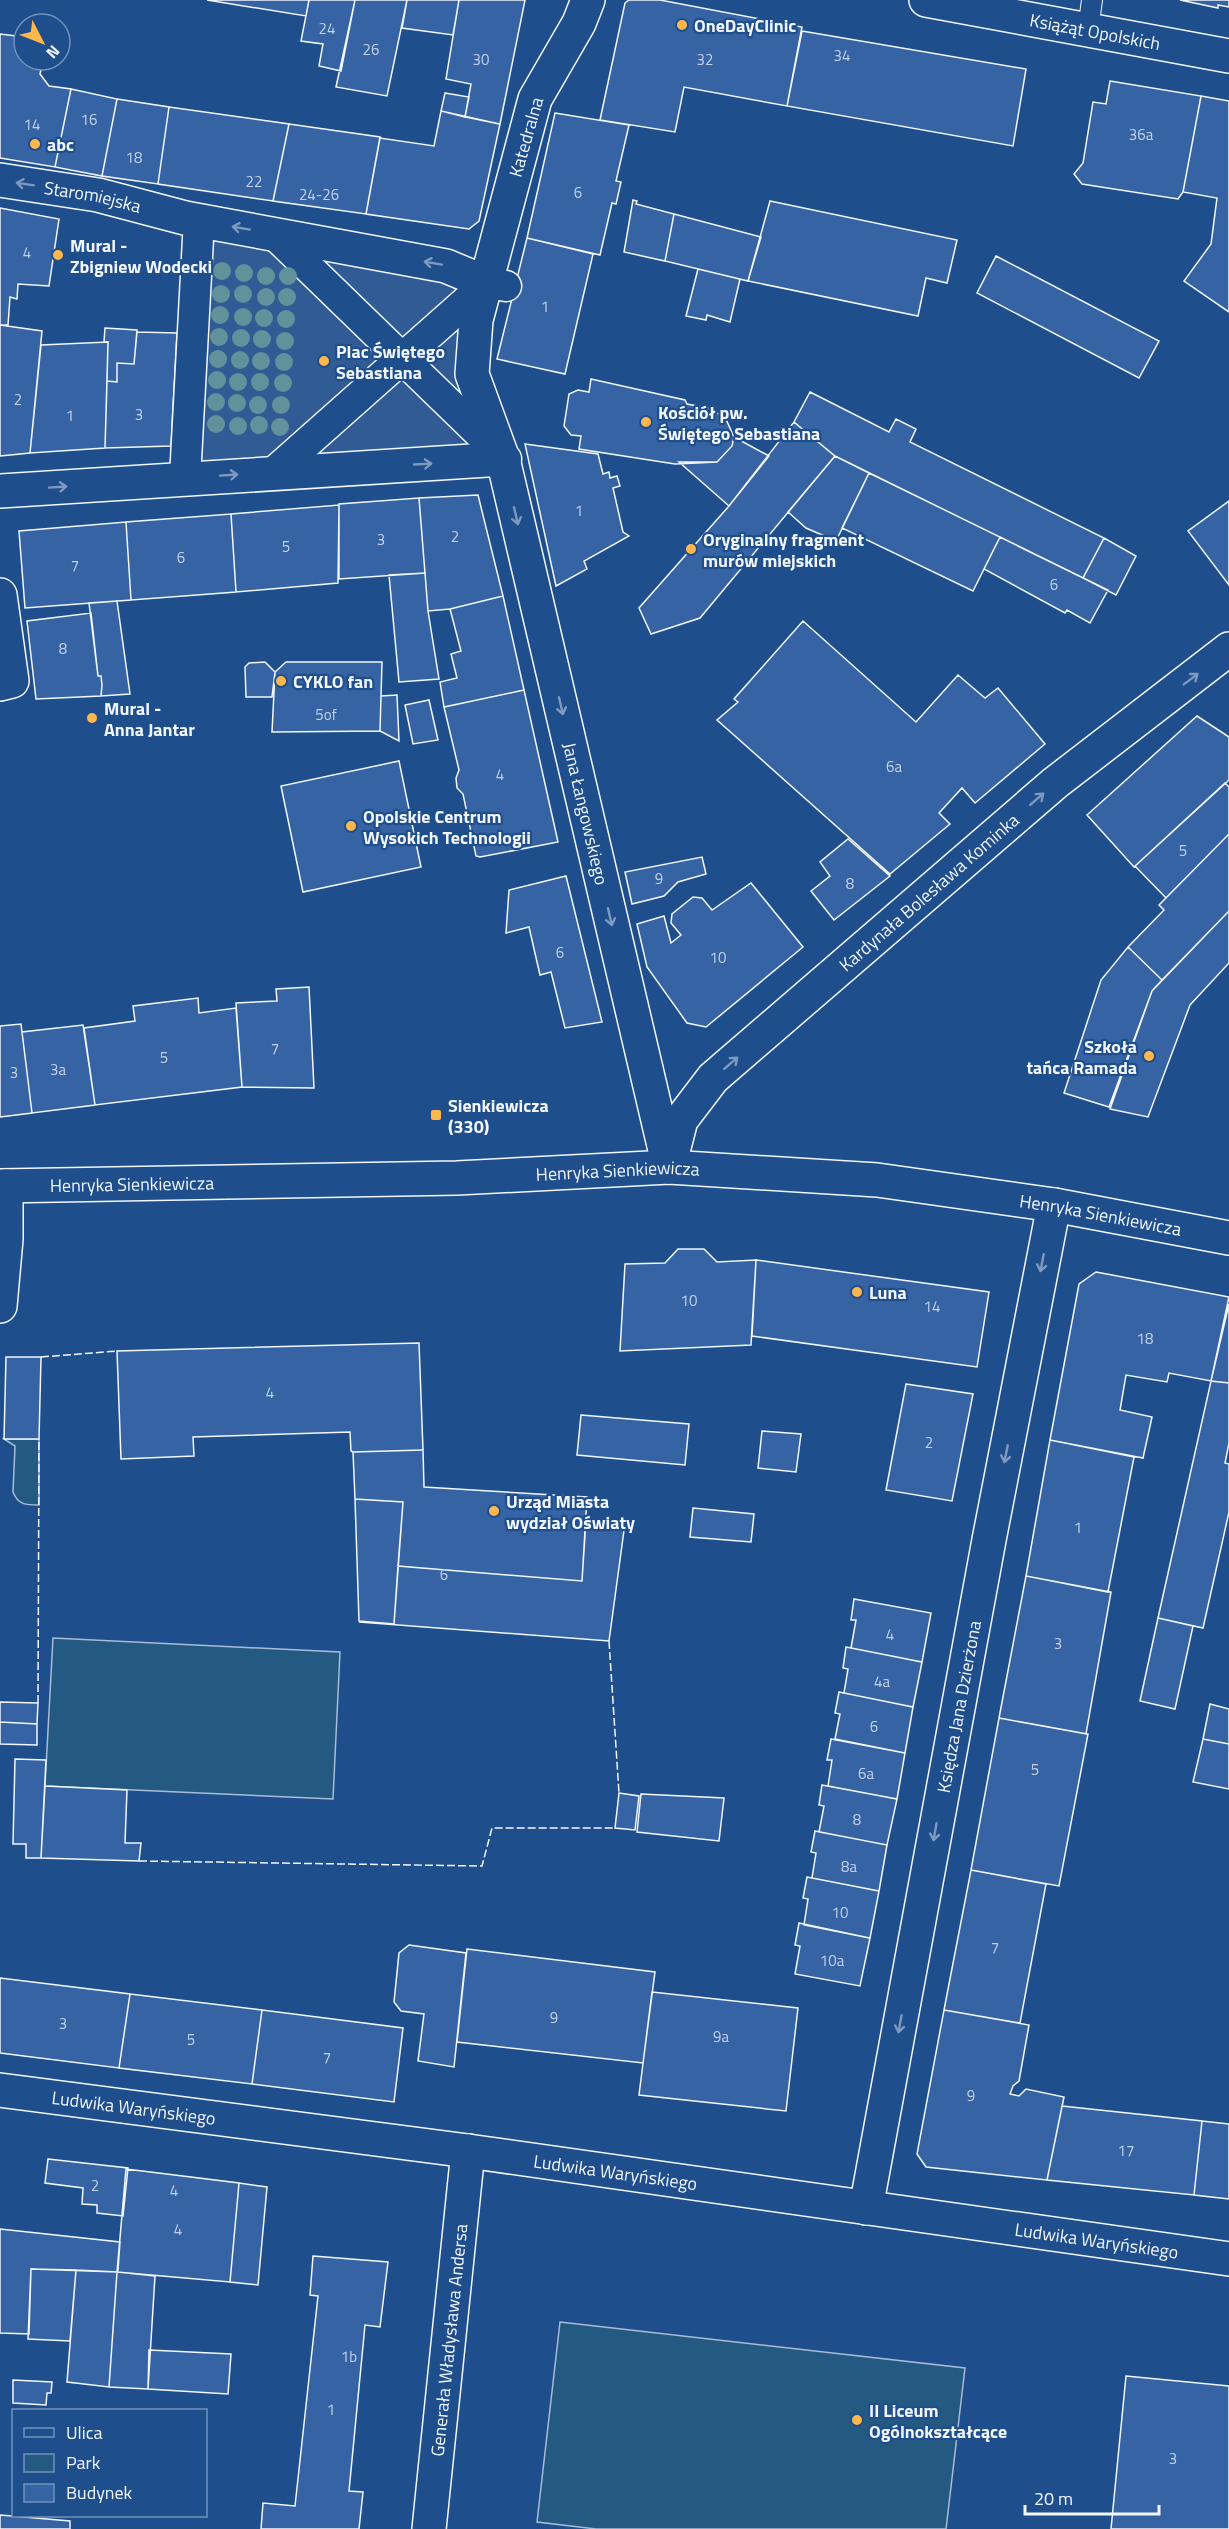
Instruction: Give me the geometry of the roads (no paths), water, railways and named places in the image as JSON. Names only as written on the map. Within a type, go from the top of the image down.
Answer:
[{"type":"street","name":"Katedralna","points":[[497,284],[535,99],[579,22],[588,0]]},
{"type":"street","name":"Książąt Opolskich","points":[[926,0],[1090,15],[1229,56]]},
{"type":"street","name":"Staromiejska","points":[[0,180],[98,195],[192,219]]},
{"type":"street","points":[[178,478],[192,219],[446,266],[497,284]]},
{"type":"street","points":[[274,234],[401,360],[508,459]]},
{"type":"street","points":[[274,472],[401,360],[497,284]]},
{"type":"street","points":[[497,284],[476,320],[472,374],[508,459]]},
{"type":"street","points":[[0,491],[508,459]]},
{"type":"street","name":"Jana Łangowskiego","points":[[508,459],[669,1167]]},
{"type":"street","points":[[0,595],[12,681],[0,684]]},
{"type":"street","name":"Kardynała Bolesława Kominka","points":[[669,1167],[681,1120],[713,1078],[1055,783],[1229,649]]},
{"type":"street","points":[[653,1098],[668,1107],[691,1106]]},
{"type":"street","name":"Henryka Sienkiewicza","points":[[3,1186],[457,1178],[669,1167],[877,1180],[1054,1205],[1229,1238]]},
{"type":"street","points":[[0,1306],[6,1239],[3,1186]]},
{"type":"street","name":"Księdza Jana Dzierżona","points":[[866,2208],[987,1551],[1054,1205]]},
{"type":"street","name":"Ludwika Waryńskiego","points":[[0,2090],[468,2151],[1229,2259]]},
{"type":"street","name":"Generała Władysława Andersa","points":[[429,2529],[468,2151]]},
{"type":"place","name":"OneDayClinic","points":[[682,25]]},
{"type":"place","name":"abc","points":[[35,144]]},
{"type":"place","name":"Mural - Zbigniew Wodecki","points":[[58,255]]},
{"type":"place","name":"Plac Świętego Sebastiana","points":[[324,361]]},
{"type":"place","name":"Kościół pw. Świętego Sebastiana","points":[[646,422]]},
{"type":"place","name":"Oryginalny fragment murów miejskich","points":[[691,549]]},
{"type":"place","name":"CYKLO fan","points":[[281,681]]},
{"type":"place","name":"Mural - Anna Jantar","points":[[92,718]]},
{"type":"place","name":"Opolskie Centrum Wysokich Technologii","points":[[351,826]]},
{"type":"place","name":"Szkoła tańca Ramada","points":[[1149,1056]]},
{"type":"place","name":"Sienkiewicza (330)","points":[[436,1115]]},
{"type":"place","name":"Luna","points":[[857,1292]]},
{"type":"place","name":"Urząd Miasta wydział Oświaty","points":[[494,1511]]},
{"type":"place","name":"II Liceum Ogólnokształcące","points":[[857,2420]]}]
